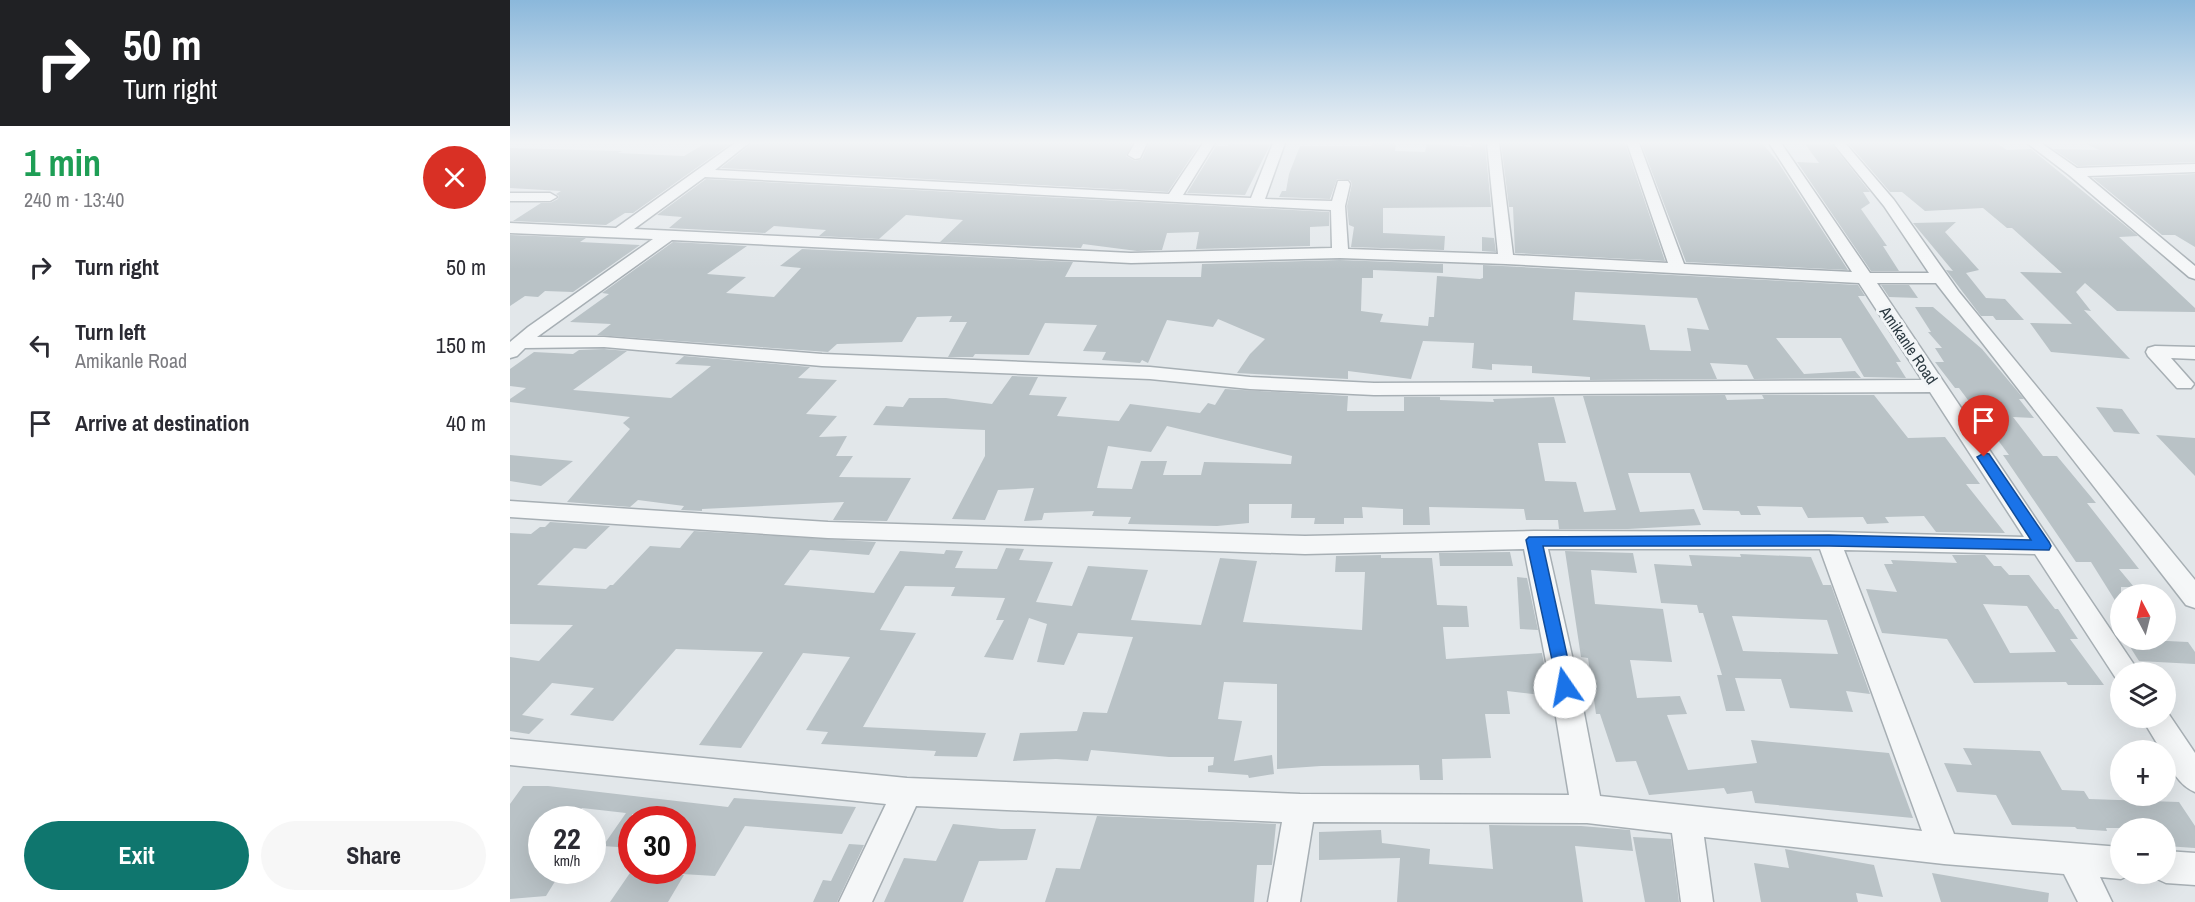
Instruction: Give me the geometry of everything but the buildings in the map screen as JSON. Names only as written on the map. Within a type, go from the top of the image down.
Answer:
[{"type":"street","points":[[620,231],[685,185]]},
{"type":"street","points":[[921,185],[1338,206]]},
{"type":"street","points":[[1173,199],[1182,185]]},
{"type":"street","points":[[1257,202],[1263,185]]},
{"type":"street","points":[[1340,253],[1338,206],[1343,185]]},
{"type":"street","points":[[1498,185],[1506,259]]},
{"type":"street","points":[[1648,185],[1678,268]]},
{"type":"street","name":"Amikanle Road","points":[[1803,185],[2119,662]]},
{"type":"street","points":[[1874,185],[1940,278],[2195,598]]},
{"type":"street","points":[[2089,185],[2195,274]]},
{"type":"street","points":[[510,196],[550,197]]},
{"type":"street","points":[[510,228],[620,231],[1131,258],[1340,253],[1506,259],[1864,278],[1940,278]]},
{"type":"street","points":[[516,347],[534,331],[669,235]]},
{"type":"street","points":[[2172,255],[2195,255]]},
{"type":"street","points":[[516,347],[615,343],[822,360],[1150,373],[1298,387],[1936,386]]},
{"type":"street","points":[[2184,384],[2155,352],[2195,352]]},
{"type":"street","points":[[510,509],[736,525],[975,536],[1305,544],[1534,540],[1829,540],[2043,546]]},
{"type":"street","points":[[1534,540],[1565,687],[1587,809]]},
{"type":"street","points":[[1829,540],[1944,849]]},
{"type":"street","points":[[2162,728],[2195,777]]},
{"type":"street","points":[[513,756],[907,792],[1300,808],[1587,809],[1944,849],[2110,862]]},
{"type":"street","points":[[855,902],[907,792]]},
{"type":"street","points":[[1284,902],[1300,808]]},
{"type":"street","points":[[1686,820],[1697,902]]},
{"type":"street","points":[[2073,859],[2096,902]]},
{"type":"street","points":[[2176,868],[2195,869]]},
{"type":"route","points":[[1565,687],[1534,540],[1829,540],[2043,546],[1984,457]]}]
